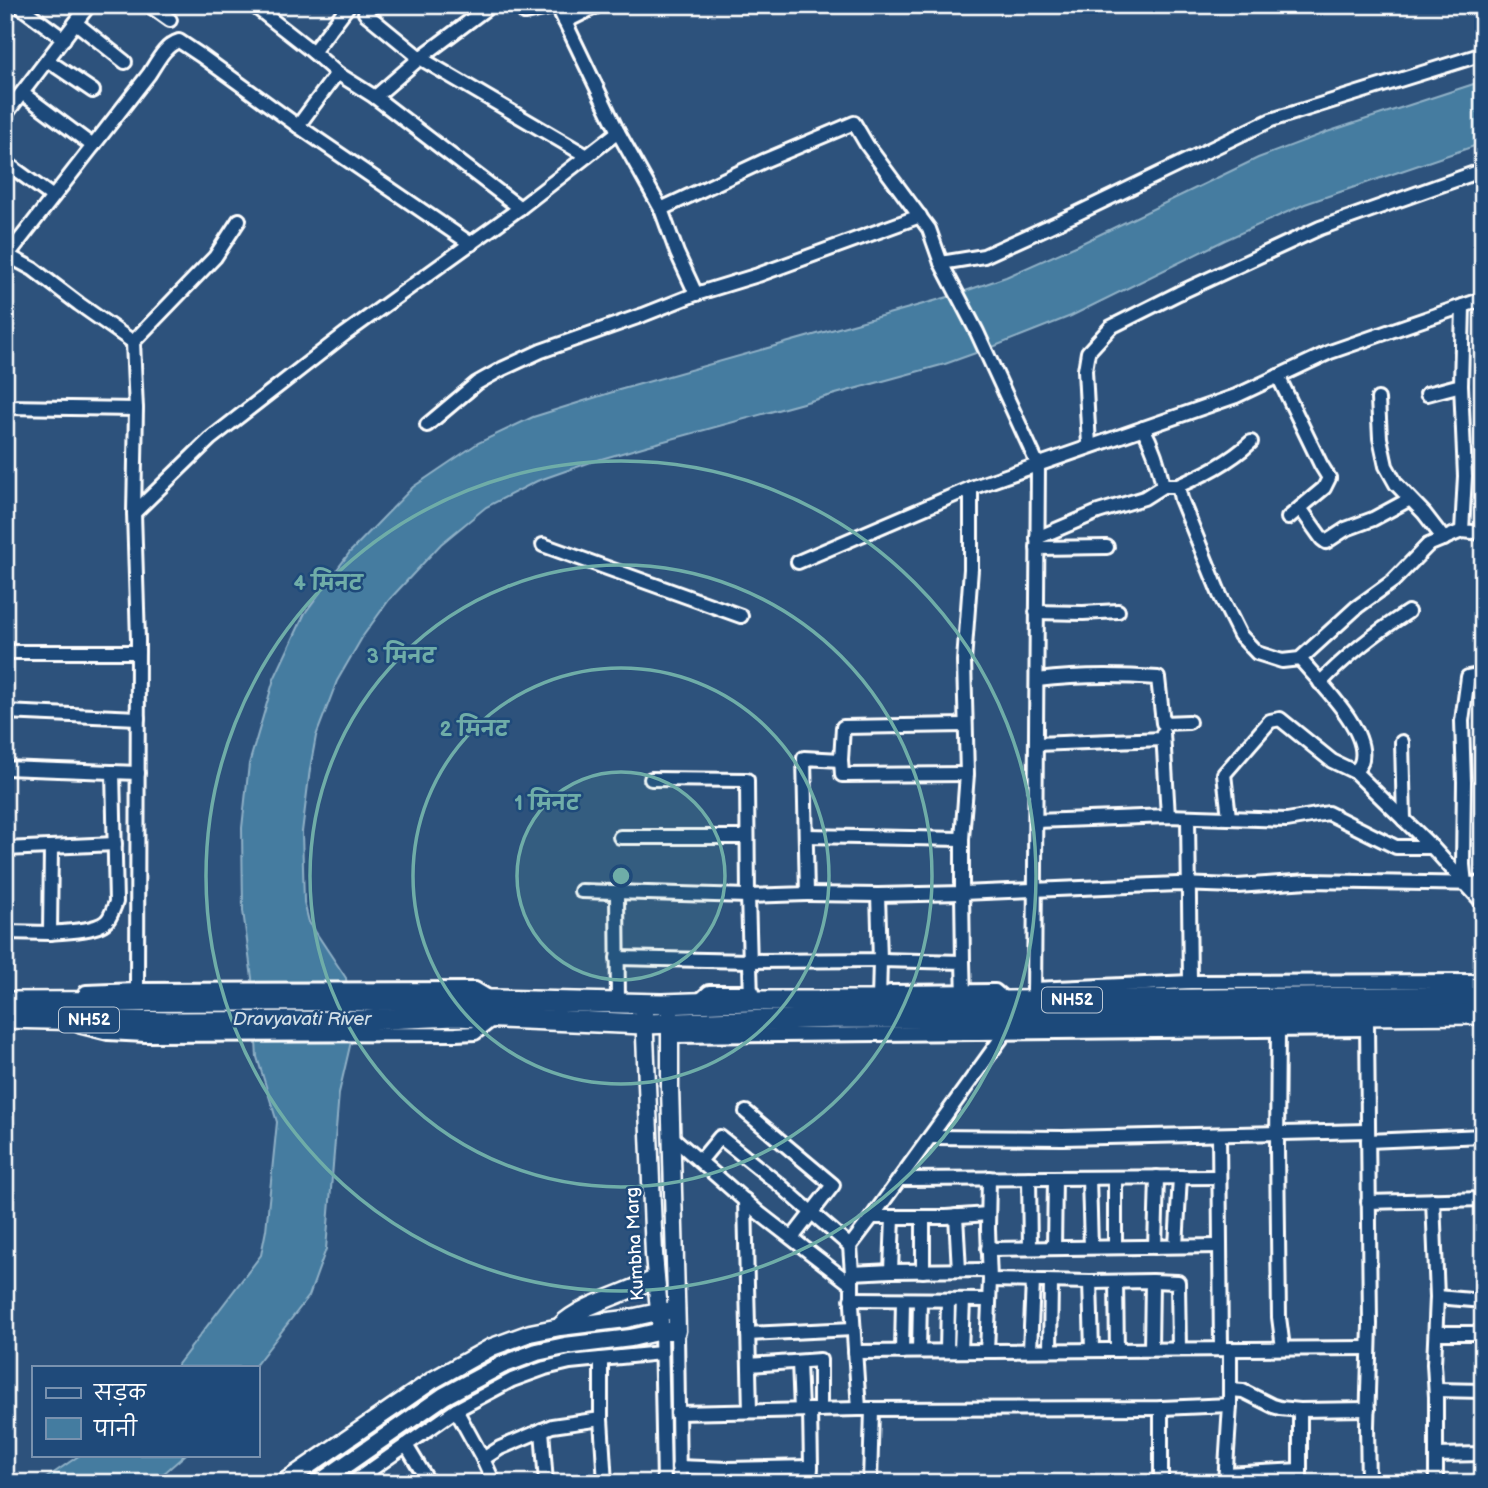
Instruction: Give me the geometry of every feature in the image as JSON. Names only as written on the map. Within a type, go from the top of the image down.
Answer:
[{"type":"highway","name":"NH52","points":[[1006,1018],[1034,995],[1483,996]]},
{"type":"highway","name":"NH52","points":[[670,1021],[698,1002],[751,996],[964,996],[1006,1018]]},
{"type":"highway","name":"NH52","points":[[5,1002],[85,997],[172,1012]]},
{"type":"highway","name":"NH52","points":[[5,1018],[52,1019],[172,1012],[338,1021],[423,1009],[644,1003],[670,1021]]},
{"type":"highway","name":"NH52","points":[[494,1009],[644,1024],[670,1021],[840,1018],[1094,1017],[1367,1022],[1483,1014]]},
{"type":"main road","name":"Kumbha Marg","points":[[644,1003],[656,1278],[659,1312],[669,1331]]},
{"type":"main road","name":"Kumbha Marg","points":[[669,1331],[676,1310],[670,1021]]},
{"type":"main road","points":[[560,1327],[579,1313],[656,1278]]},
{"type":"main road","points":[[283,1483],[433,1380],[492,1347],[530,1333],[676,1310]]},
{"type":"main road","points":[[319,1483],[444,1396],[502,1365],[537,1352],[565,1346],[669,1331]]},
{"type":"street","points":[[18,5],[64,39]]},
{"type":"street","points":[[7,110],[89,5]]},
{"type":"street","points":[[149,5],[170,20]]},
{"type":"street","points":[[253,5],[337,73],[375,97],[520,208]]},
{"type":"street","points":[[375,97],[420,58],[491,5]]},
{"type":"street","points":[[519,5],[525,13],[558,6],[618,132],[660,209],[696,294]]},
{"type":"street","points":[[565,22],[599,5]]},
{"type":"street","points":[[313,52],[348,6]]},
{"type":"street","points":[[365,13],[420,58],[587,156]]},
{"type":"street","points":[[75,23],[125,61]]},
{"type":"street","points":[[134,342],[33,269],[7,255],[167,48],[179,41],[471,244]]},
{"type":"street","points":[[941,263],[984,256],[1271,120],[1483,54]]},
{"type":"street","points":[[47,60],[93,91]]},
{"type":"street","points":[[298,126],[337,73]]},
{"type":"street","points":[[22,93],[93,146]]},
{"type":"street","points":[[660,209],[854,123],[929,229],[941,263],[990,358],[1038,465],[1034,995],[1190,982],[1483,981]]},
{"type":"street","points":[[134,513],[211,439],[345,334],[520,208],[618,132]]},
{"type":"street","points":[[5,162],[53,197]]},
{"type":"street","points":[[1090,446],[1085,397],[1086,361],[1088,352],[1111,327],[1320,228],[1483,170]]},
{"type":"street","points":[[427,425],[477,383],[541,351],[920,216]]},
{"type":"street","points":[[137,990],[138,652],[134,513],[134,342],[215,257],[239,220]]},
{"type":"street","points":[[798,562],[971,488],[1236,396],[1330,352],[1483,299]]},
{"type":"street","points":[[1462,531],[1465,476],[1461,385],[1463,306]]},
{"type":"street","points":[[1278,376],[1329,478],[1324,488],[1288,518]]},
{"type":"street","points":[[1427,394],[1461,385]]},
{"type":"street","points":[[1378,399],[1380,438],[1386,466],[1396,484],[1444,539]]},
{"type":"street","points":[[5,407],[136,409]]},
{"type":"street","points":[[1143,428],[1158,464],[1163,486]]},
{"type":"street","points":[[1037,543],[1098,512],[1144,498],[1163,486],[1178,486],[1204,474],[1251,442]]},
{"type":"street","points":[[1178,486],[1220,595],[1240,635],[1257,653],[1282,661],[1300,659],[1357,607],[1393,581],[1427,545],[1462,531],[1483,533]]},
{"type":"street","points":[[964,996],[962,839],[967,774],[964,661],[971,569],[971,488]]},
{"type":"street","points":[[1300,508],[1326,542],[1346,528],[1373,519],[1410,499]]},
{"type":"street","points":[[1037,543],[1107,547]]},
{"type":"street","points":[[543,545],[741,616]]},
{"type":"street","points":[[1036,612],[1118,611]]},
{"type":"street","points":[[1320,683],[1341,660],[1408,612]]},
{"type":"street","points":[[5,652],[138,652]]},
{"type":"street","points":[[1300,659],[1339,704],[1360,737],[1362,761],[1355,772]]},
{"type":"street","points":[[1466,884],[1463,865],[1462,721],[1468,677],[1483,674]]},
{"type":"street","points":[[1037,680],[1115,675],[1158,678],[1168,816]]},
{"type":"street","points":[[5,712],[138,718]]},
{"type":"street","points":[[1229,817],[1224,774],[1270,721],[1280,719],[1332,761],[1355,772],[1432,847],[1483,902]]},
{"type":"street","points":[[1163,723],[1189,722]]},
{"type":"street","points":[[965,725],[843,727],[841,760],[842,775],[967,774]]},
{"type":"street","points":[[1036,744],[1163,739]]},
{"type":"street","points":[[1402,742],[1404,820]]},
{"type":"street","points":[[807,894],[804,758],[841,760]]},
{"type":"street","points":[[5,768],[138,773]]},
{"type":"street","points":[[5,932],[50,933],[78,930],[101,926],[108,920],[116,902],[113,772]]},
{"type":"street","points":[[651,779],[747,780],[751,996]]},
{"type":"street","points":[[1036,821],[1168,816],[1287,820],[1328,813],[1396,847],[1432,847]]},
{"type":"street","points":[[1188,818],[1190,982]]},
{"type":"street","points":[[806,835],[962,839]]},
{"type":"street","points":[[620,837],[747,837]]},
{"type":"street","points":[[5,849],[115,844]]},
{"type":"street","points":[[50,933],[51,847]]},
{"type":"street","points":[[581,891],[748,896],[878,895],[1189,884],[1237,886],[1308,881],[1483,884]]},
{"type":"street","points":[[617,893],[618,1003]]},
{"type":"street","points":[[878,895],[879,996]]},
{"type":"street","points":[[617,958],[964,962]]},
{"type":"street","points":[[5,993],[85,997],[137,990],[475,989],[494,1009],[475,1033],[159,1035],[108,1033],[52,1019]]},
{"type":"street","points":[[870,1483],[866,1409],[853,1329],[850,1246],[930,1137],[1006,1018],[1278,1031],[1367,1022],[1368,1483]]},
{"type":"street","points":[[1278,1031],[1279,1317],[1283,1348]]},
{"type":"street","points":[[746,1112],[833,1185],[792,1238]]},
{"type":"street","points":[[930,1137],[1063,1138],[1277,1134],[1483,1136]]},
{"type":"street","points":[[1219,1135],[1220,1245],[1230,1390],[1226,1479],[1300,1477],[1300,1410]]},
{"type":"street","points":[[671,1136],[792,1238],[852,1279],[891,1271],[958,1270],[1032,1281],[1178,1282],[1179,1349]]},
{"type":"street","points":[[701,1160],[720,1136],[850,1246]]},
{"type":"street","points":[[1155,1247],[1157,1177]]},
{"type":"street","points":[[1176,1246],[1180,1177]]},
{"type":"street","points":[[900,1178],[1219,1177]]},
{"type":"street","points":[[987,1351],[989,1178]]},
{"type":"street","points":[[1029,1178],[1030,1248]]},
{"type":"street","points":[[1054,1248],[1055,1178]]},
{"type":"street","points":[[1089,1178],[1091,1247]]},
{"type":"street","points":[[1115,1178],[1115,1247]]},
{"type":"street","points":[[1368,1202],[1483,1199]]},
{"type":"street","points":[[745,1200],[750,1411]]},
{"type":"street","points":[[1433,1200],[1437,1297],[1434,1364],[1436,1483]]},
{"type":"street","points":[[872,1217],[988,1214]]},
{"type":"street","points":[[956,1216],[958,1270]]},
{"type":"street","points":[[891,1271],[893,1217]]},
{"type":"street","points":[[923,1217],[923,1271]]},
{"type":"street","points":[[988,1249],[1220,1245]]},
{"type":"street","points":[[1030,1350],[1032,1281]]},
{"type":"street","points":[[1151,1349],[1152,1281]]},
{"type":"street","points":[[1050,1350],[1051,1282]]},
{"type":"street","points":[[1090,1282],[1092,1350]]},
{"type":"street","points":[[1116,1282],[1117,1350]]},
{"type":"street","points":[[1437,1297],[1483,1301]]},
{"type":"street","points":[[851,1300],[988,1300]]},
{"type":"street","points":[[902,1352],[903,1300]]},
{"type":"street","points":[[919,1351],[920,1300]]},
{"type":"street","points":[[947,1351],[948,1300]]},
{"type":"street","points":[[961,1351],[963,1300]]},
{"type":"street","points":[[748,1334],[853,1329]]},
{"type":"street","name":"Kumbha Marg","points":[[664,1483],[661,1353],[669,1331]]},
{"type":"street","name":"Kumbha Marg","points":[[669,1331],[677,1413],[679,1483]]},
{"type":"street","points":[[1436,1332],[1483,1333]]},
{"type":"street","points":[[855,1352],[1369,1348]]},
{"type":"street","points":[[352,1483],[368,1478],[406,1445],[456,1410],[512,1380],[545,1368],[661,1353]]},
{"type":"street","points":[[601,1359],[605,1483]]},
{"type":"street","points":[[749,1365],[820,1360],[810,1410]]},
{"type":"street","points":[[799,1362],[810,1410],[810,1483]]},
{"type":"street","points":[[1230,1390],[1243,1391],[1273,1406],[1300,1410],[1368,1409]]},
{"type":"street","points":[[1436,1390],[1483,1391]]},
{"type":"street","points":[[677,1413],[1230,1405]]},
{"type":"street","points":[[1161,1408],[1161,1483]]},
{"type":"street","points":[[456,1410],[494,1483]]},
{"type":"street","points":[[483,1459],[500,1448],[552,1426],[601,1419]]},
{"type":"street","points":[[542,1430],[546,1483]]},
{"type":"street","points":[[406,1445],[429,1483]]},
{"type":"street","points":[[1436,1455],[1483,1454]]},
{"type":"street","points":[[678,1467],[811,1467]]},
{"type":"street","points":[[749,1469],[749,1483]]},
{"type":"water","name":"Dravyavati River","points":[[1483,81],[1483,143],[1305,204],[1071,316],[945,364],[646,446],[537,481],[486,507],[441,544],[389,600],[363,636],[337,681],[316,736],[310,769],[302,832],[304,902],[309,922],[346,978],[353,1033],[339,1093],[326,1249],[309,1296],[255,1366],[177,1366],[261,1255],[277,1122],[257,1057],[252,978],[243,911],[242,828],[249,764],[274,679],[305,613],[350,552],[413,487],[478,443],[533,417],[948,297],[1006,277],[1258,158],[1327,132]]},
{"type":"water","points":[[79,1456],[184,1456],[148,1483],[39,1483]]}]
